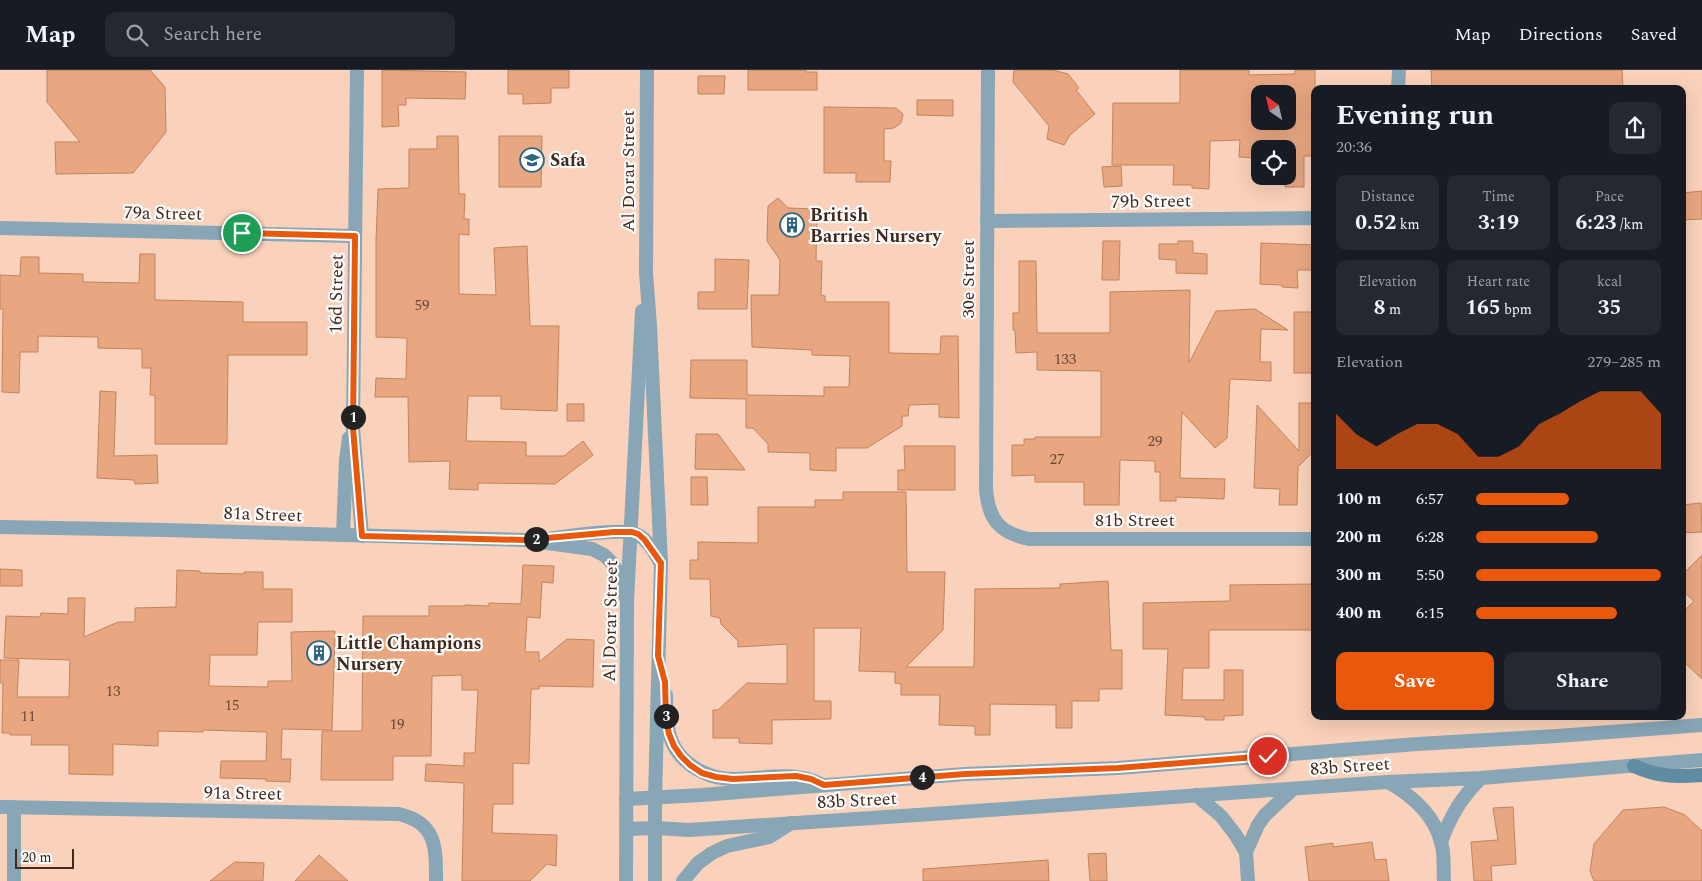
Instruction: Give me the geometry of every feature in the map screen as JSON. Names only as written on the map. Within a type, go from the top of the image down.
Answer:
[{"type":"main road","points":[[1634,766],[1660,776],[1702,775]]},
{"type":"street","name":"16d Street","points":[[357,70],[353,428],[362,536]]},
{"type":"street","name":"Al Dorar Street","points":[[647,70],[646,273],[661,563],[655,798],[655,881]]},
{"type":"street","name":"30e Street","points":[[986,488],[988,70]]},
{"type":"street","points":[[1398,85],[1399,70]]},
{"type":"street","name":"79b Street","points":[[987,221],[1311,218]]},
{"type":"street","name":"79a Street","points":[[0,228],[355,236]]},
{"type":"street","name":"Al Dorar Street","points":[[626,881],[627,601],[641,327],[646,273]]},
{"type":"street","name":"16d Street","points":[[343,535],[346,460],[353,428]]},
{"type":"street","name":"81b Street","points":[[986,488],[987,504],[992,517],[1002,528],[1014,536],[1029,539],[1311,539]]},
{"type":"street","name":"81a Street","points":[[0,527],[525,540],[592,549],[604,556],[613,564],[619,575],[627,601]]},
{"type":"street","points":[[632,532],[644,539],[661,563]]},
{"type":"street","name":"81a Street","points":[[525,540],[632,532]]},
{"type":"street","name":"83b Street","points":[[658,656],[665,682],[666,718],[669,734],[674,746],[690,765],[702,773],[716,777],[733,779],[796,776],[811,779],[824,785]]},
{"type":"street","name":"83b Street","points":[[626,799],[965,774],[1118,768],[1417,744],[1702,725]]},
{"type":"street","name":"83b Street","points":[[627,829],[689,830],[1387,782],[1481,778],[1702,760]]},
{"type":"street","points":[[1442,842],[1455,808],[1481,778]]},
{"type":"street","points":[[1387,782],[1406,792],[1422,807],[1434,825],[1442,842],[1444,881]]},
{"type":"street","points":[[1246,852],[1258,825],[1265,815],[1293,789]]},
{"type":"street","points":[[1196,795],[1221,816],[1232,829],[1246,852],[1248,881]]},
{"type":"street","name":"91a Street","points":[[0,807],[399,814],[416,820],[429,832],[436,849],[436,881]]},
{"type":"street","points":[[14,807],[14,881]]},
{"type":"street","name":"83b Street","points":[[683,881],[698,863],[712,853],[727,846],[769,837],[792,823]]},
{"type":"building","points":[[47,70],[150,70],[165,87],[166,132],[133,173],[56,174],[55,142],[80,142],[47,102]]},
{"type":"building","points":[[382,70],[466,72],[465,99],[406,98],[406,105],[398,105],[399,126],[382,127]]},
{"type":"building","points":[[508,70],[569,70],[569,88],[551,88],[551,103],[523,104],[523,94],[508,94]]},
{"type":"building","points":[[748,70],[806,70],[806,72],[817,72],[817,90],[748,90]]},
{"type":"building","points":[[1014,70],[1053,70],[1068,74],[1079,88],[1076,90],[1095,114],[1070,135],[1064,145],[1047,139],[1049,126],[1013,82]]},
{"type":"building","points":[[1180,70],[1249,70],[1249,75],[1295,74],[1295,70],[1315,70],[1315,85],[1311,85],[1311,156],[1304,156],[1304,187],[1285,187],[1285,185],[1296,185],[1296,140],[1251,140],[1251,158],[1239,157],[1240,140],[1210,141],[1209,189],[1192,188],[1192,185],[1173,185],[1174,165],[1112,165],[1113,103],[1180,103]]},
{"type":"building","points":[[1431,70],[1622,70],[1623,85],[1432,85]]},
{"type":"building","points":[[698,76],[725,76],[724,94],[698,94]]},
{"type":"building","points":[[917,100],[953,100],[953,116],[917,115]]},
{"type":"building","points":[[824,107],[896,108],[903,114],[901,123],[894,128],[884,129],[884,161],[891,161],[890,182],[856,182],[856,173],[824,173]]},
{"type":"building","points":[[437,136],[458,136],[459,194],[465,194],[464,219],[469,219],[469,235],[459,234],[459,294],[496,295],[494,248],[527,246],[530,326],[559,326],[557,411],[501,409],[501,396],[468,396],[466,441],[526,442],[526,456],[564,456],[583,441],[593,455],[555,484],[478,483],[478,490],[449,489],[450,461],[409,462],[408,397],[375,397],[376,378],[406,379],[407,338],[376,337],[378,189],[409,188],[409,149],[437,149]]},
{"type":"building","points":[[499,136],[542,136],[541,187],[499,187]]},
{"type":"building","points":[[1121,166],[1122,186],[1104,187],[1102,167]]},
{"type":"building","points":[[1702,191],[1702,219],[1686,220],[1686,193]]},
{"type":"building","points":[[778,198],[788,208],[817,209],[816,261],[822,261],[821,295],[825,296],[825,302],[889,302],[889,353],[940,354],[941,336],[958,336],[959,418],[939,417],[939,404],[909,405],[908,416],[902,416],[902,426],[867,448],[836,448],[836,471],[810,470],[810,453],[768,452],[768,444],[753,428],[746,428],[746,399],[690,398],[691,360],[747,360],[747,395],[824,396],[824,387],[849,387],[850,356],[812,355],[812,350],[752,347],[751,295],[779,295],[780,260],[767,241],[768,206]]},
{"type":"building","points":[[1103,241],[1120,241],[1119,280],[1102,280]]},
{"type":"building","points":[[1178,241],[1193,241],[1193,253],[1207,254],[1207,274],[1176,273],[1176,260],[1159,259],[1159,244],[1178,244]]},
{"type":"building","points":[[1261,243],[1311,245],[1311,270],[1297,270],[1298,288],[1260,284]]},
{"type":"building","points":[[140,254],[155,254],[155,300],[243,302],[243,322],[307,322],[307,355],[228,355],[227,444],[155,444],[155,395],[150,395],[151,368],[142,368],[142,349],[98,348],[98,337],[38,336],[38,352],[20,352],[19,393],[2,392],[3,309],[0,309],[0,275],[20,276],[21,257],[39,257],[39,273],[83,274],[83,282],[139,283]]},
{"type":"building","points":[[715,259],[749,260],[747,309],[698,309],[698,292],[715,292]]},
{"type":"building","points":[[1019,261],[1036,261],[1037,333],[1110,333],[1110,292],[1190,290],[1189,363],[1216,311],[1255,309],[1288,330],[1261,329],[1260,362],[1271,362],[1271,381],[1230,379],[1227,438],[1215,448],[1182,412],[1180,478],[1225,479],[1224,499],[1176,497],[1176,501],[1160,501],[1160,472],[1155,472],[1155,461],[1120,460],[1119,505],[1084,505],[1084,482],[1035,482],[1035,475],[1012,476],[1012,445],[1024,445],[1024,439],[1035,439],[1035,437],[1101,437],[1101,371],[1037,370],[1037,352],[1016,353],[1013,313],[1019,313]]},
{"type":"building","points":[[1294,312],[1311,312],[1311,373],[1294,373]]},
{"type":"building","points":[[100,391],[116,392],[114,456],[157,455],[158,483],[135,484],[134,480],[97,478]]},
{"type":"building","points":[[1299,403],[1311,403],[1311,454],[1298,467],[1297,505],[1279,505],[1280,489],[1254,488],[1257,405],[1299,451]]},
{"type":"building","points":[[567,404],[584,404],[584,421],[567,421]]},
{"type":"building","points":[[696,434],[718,434],[745,470],[695,469]]},
{"type":"building","points":[[904,446],[955,446],[955,490],[898,490],[898,470],[905,470]]},
{"type":"building","points":[[691,477],[707,477],[708,505],[691,505]]},
{"type":"building","points":[[843,492],[906,492],[907,572],[945,572],[943,630],[906,667],[974,667],[975,589],[1060,588],[1060,584],[1108,581],[1111,650],[1122,650],[1122,689],[1099,689],[1099,701],[1072,701],[1072,728],[1056,728],[1056,705],[990,704],[990,735],[975,735],[975,726],[939,725],[940,695],[901,695],[901,684],[895,683],[895,672],[859,671],[861,628],[814,628],[814,701],[831,701],[831,719],[772,720],[772,744],[739,743],[739,738],[713,738],[713,710],[718,710],[747,683],[787,684],[787,644],[738,647],[738,641],[721,624],[720,618],[711,616],[710,579],[690,579],[690,560],[698,560],[698,542],[758,543],[758,507],[815,507],[815,500],[843,500]]},
{"type":"building","points":[[1701,503],[1702,532],[1686,533],[1686,505]]},
{"type":"building","points":[[1702,555],[1702,679],[1686,664],[1686,609],[1694,601],[1686,594],[1686,571]]},
{"type":"building","points":[[523,565],[554,566],[553,583],[542,582],[540,618],[527,617],[525,652],[539,652],[539,662],[567,639],[594,640],[593,687],[539,686],[539,689],[531,689],[529,764],[513,763],[513,804],[493,804],[492,833],[557,835],[556,866],[547,864],[530,881],[462,881],[464,783],[425,781],[426,764],[464,766],[464,753],[475,753],[478,690],[462,690],[462,675],[432,676],[431,756],[393,756],[393,780],[321,780],[322,731],[362,731],[363,616],[429,616],[429,606],[489,606],[489,603],[521,604]]},
{"type":"building","points":[[0,569],[22,570],[22,586],[0,586]]},
{"type":"building","points":[[177,570],[200,571],[200,573],[244,574],[244,572],[263,572],[263,589],[292,589],[292,622],[258,622],[257,655],[210,655],[209,686],[268,687],[268,681],[292,681],[291,632],[335,631],[332,730],[282,729],[281,759],[291,759],[290,782],[266,781],[266,779],[220,778],[221,761],[266,761],[267,732],[158,731],[158,746],[113,744],[113,775],[69,774],[69,745],[31,745],[32,735],[2,733],[3,683],[0,683],[0,660],[19,660],[17,697],[69,697],[70,660],[4,658],[6,616],[40,617],[41,613],[68,614],[68,598],[85,598],[84,637],[118,622],[135,622],[135,608],[176,607]]},
{"type":"building","points":[[1311,584],[1311,630],[1209,630],[1209,668],[1183,668],[1182,700],[1224,700],[1224,670],[1243,670],[1243,715],[1224,716],[1224,720],[1205,720],[1205,717],[1165,715],[1168,649],[1143,649],[1143,603],[1230,601],[1230,585]]},
{"type":"building","points":[[1513,807],[1516,864],[1491,866],[1492,881],[1474,881],[1471,842],[1498,840],[1493,808]]},
{"type":"building","points":[[1664,807],[1685,815],[1702,831],[1702,881],[1594,881],[1590,871],[1594,844],[1623,810]]},
{"type":"building","points":[[1372,842],[1375,860],[1386,859],[1389,881],[1309,881],[1305,847],[1333,843],[1333,847]]},
{"type":"building","points":[[1106,853],[1107,881],[1090,881],[1088,854]]},
{"type":"building","points":[[319,855],[348,881],[295,881]]},
{"type":"building","points":[[1048,860],[1049,881],[923,881],[923,869]]},
{"type":"building","points":[[235,862],[264,863],[263,881],[210,881]]},
{"type":"place","name":"Safa","points":[[532,160]]},
{"type":"place","name":"British Barries Nursery","points":[[792,225]]},
{"type":"place","name":"Little Champions Nursery","points":[[319,653]]},
{"type":"route","points":[[242,233],[355,236],[353,428],[362,536],[525,540],[632,532],[638,534],[650,546],[661,563],[658,656],[665,682],[666,718],[669,734],[681,756],[702,773],[733,779],[782,775],[796,776],[811,779],[824,785],[965,774],[1118,768],[1268,756]]}]
